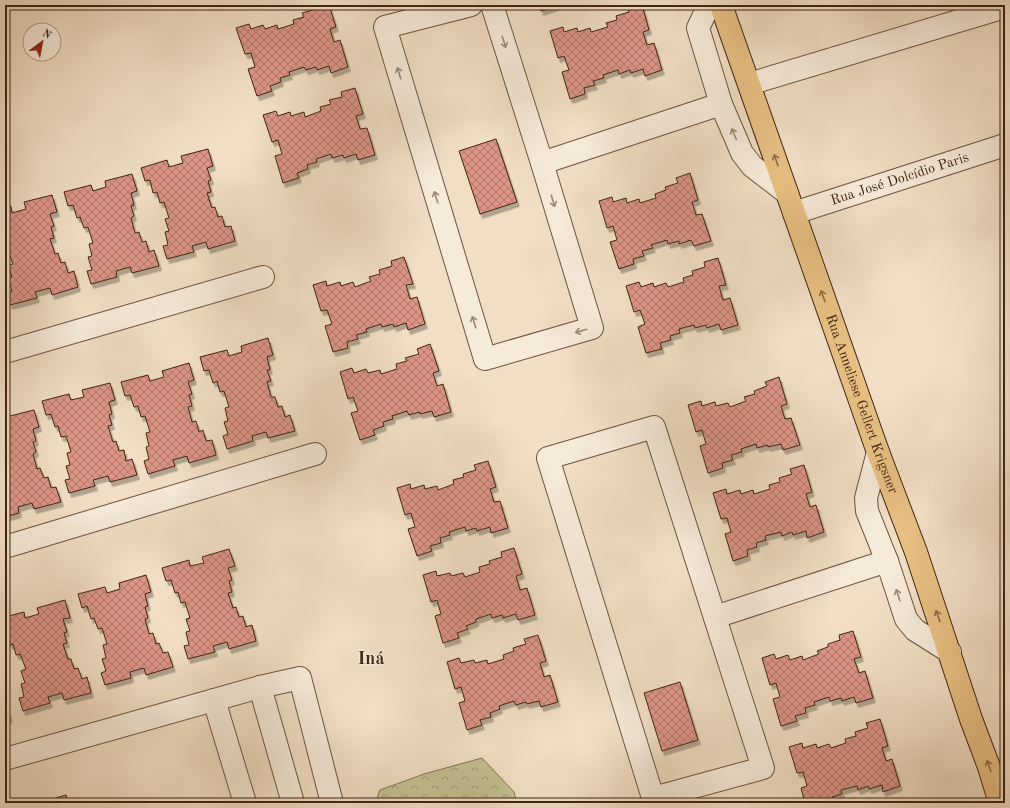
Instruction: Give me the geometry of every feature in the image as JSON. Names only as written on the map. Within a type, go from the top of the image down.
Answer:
[{"type":"main road","name":"Rua Anneliese Gellert Krigsner","points":[[721,5],[878,452],[916,552],[1000,803]]},
{"type":"street","points":[[471,5],[385,27],[485,359],[592,328],[492,5]]},
{"type":"street","points":[[714,5],[707,9],[698,28],[721,104],[742,153],[752,166],[790,203]]},
{"type":"street","points":[[749,84],[1005,7]]},
{"type":"street","points":[[542,163],[721,104]]},
{"type":"street","name":"Rua José Dolcídio Paris","points":[[790,203],[1005,145]]},
{"type":"street","points":[[6,349],[263,277]]},
{"type":"street","points":[[654,427],[715,617],[763,768],[653,798],[548,458],[654,427]]},
{"type":"street","points":[[878,452],[866,498],[867,511],[887,561],[906,619],[915,630],[950,652]]},
{"type":"street","points":[[5,547],[315,454]]},
{"type":"street","points":[[715,617],[887,561]]},
{"type":"street","points":[[5,759],[260,687],[300,678],[332,803]]},
{"type":"street","points":[[260,687],[293,803]]},
{"type":"street","points":[[214,700],[245,803]]},
{"type":"green space","points":[[482,758],[514,792],[517,803],[375,803],[380,790],[424,774]]},
{"type":"building","points":[[314,5],[329,5],[336,27],[330,29],[334,42],[340,40],[348,67],[331,73],[329,66],[317,70],[316,67],[306,70],[304,67],[289,72],[290,75],[280,78],[281,82],[270,86],[272,91],[257,96],[248,69],[255,67],[251,53],[245,54],[236,28],[249,24],[251,29],[263,25],[265,29],[277,25],[278,29],[294,24],[293,20],[304,17],[302,13],[316,9]]},
{"type":"building","points":[[539,5],[556,5],[556,6],[541,11]]},
{"type":"building","points":[[642,5],[649,30],[643,32],[647,45],[654,43],[662,70],[645,76],[643,69],[631,73],[630,70],[619,74],[618,70],[603,75],[604,78],[593,81],[595,85],[584,88],[585,94],[570,99],[562,72],[569,70],[564,56],[558,58],[550,31],[563,27],[564,32],[577,28],[578,32],[590,28],[591,32],[608,27],[606,23],[617,20],[616,16],[629,12],[627,7]]},
{"type":"building","points":[[355,88],[363,114],[356,116],[360,129],[367,128],[375,155],[358,160],[356,154],[344,158],[343,155],[332,158],[331,154],[316,159],[317,162],[307,165],[308,169],[297,173],[299,178],[283,183],[275,156],[282,154],[278,140],[272,142],[263,115],[276,111],[278,116],[290,112],[291,116],[304,112],[305,117],[321,111],[320,107],[331,104],[329,100],[342,97],[341,92]]},
{"type":"building","points":[[496,139],[517,202],[480,214],[459,151]]},
{"type":"building","points":[[208,149],[213,166],[207,168],[211,180],[208,181],[211,192],[207,193],[212,208],[215,207],[218,217],[222,216],[225,227],[231,226],[235,241],[208,249],[206,242],[192,246],[194,252],[167,259],[163,246],[168,245],[165,232],[169,231],[165,219],[169,218],[164,202],[160,203],[157,192],[153,193],[150,180],[145,181],[141,168],[167,160],[169,167],[183,163],[181,156]]},
{"type":"building","points":[[690,173],[698,200],[692,202],[696,215],[702,214],[711,241],[694,246],[691,240],[679,244],[679,241],[668,244],[667,240],[651,245],[653,248],[642,251],[644,256],[633,259],[634,264],[619,269],[610,242],[617,240],[613,226],[607,228],[599,201],[612,197],[613,202],[626,198],[627,203],[639,199],[640,203],[656,198],[655,194],[666,190],[665,187],[678,183],[676,178]]},
{"type":"building","points":[[132,174],[137,191],[131,193],[134,205],[131,206],[134,216],[131,218],[135,233],[139,232],[142,242],[146,241],[149,252],[154,250],[159,266],[132,273],[130,267],[116,271],[117,277],[91,284],[87,271],[92,270],[88,257],[92,256],[89,244],[93,243],[88,227],[84,228],[80,217],[77,218],[73,205],[68,206],[64,192],[91,185],[93,191],[106,187],[105,181]]},
{"type":"building","points":[[52,195],[57,212],[50,214],[54,226],[51,227],[54,238],[50,239],[55,254],[58,253],[61,263],[65,262],[68,273],[74,271],[78,287],[52,295],[50,288],[35,292],[37,298],[10,305],[7,292],[12,291],[8,278],[12,277],[8,265],[13,264],[7,248],[5,249],[5,208],[11,206],[12,213],[26,209],[24,202]]},
{"type":"building","points":[[404,257],[413,284],[406,285],[410,299],[417,297],[425,324],[408,330],[406,323],[394,327],[393,324],[382,327],[381,324],[366,329],[367,332],[356,335],[358,339],[347,342],[348,348],[333,352],[325,326],[332,324],[327,310],[321,311],[313,285],[326,281],[327,286],[340,282],[341,286],[353,282],[355,287],[371,281],[369,277],[380,274],[379,270],[392,266],[391,261]]},
{"type":"building","points":[[718,258],[726,285],[719,286],[723,300],[730,298],[738,325],[721,330],[719,324],[707,328],[706,325],[695,328],[694,325],[679,329],[680,333],[670,336],[671,340],[660,343],[662,349],[646,353],[638,327],[645,324],[640,310],[634,312],[626,286],[639,282],[641,287],[653,283],[654,287],[666,283],[668,287],[684,282],[683,278],[693,275],[692,271],[705,267],[704,262]]},
{"type":"building","points":[[268,338],[273,355],[267,357],[270,370],[267,370],[271,381],[267,382],[271,397],[275,397],[278,407],[282,406],[285,417],[290,415],[295,431],[268,438],[266,432],[252,436],[253,441],[227,449],[223,436],[228,434],[224,422],[228,421],[225,408],[229,407],[224,391],[220,392],[217,381],[213,383],[209,370],[204,371],[200,357],[227,350],[229,356],[242,352],[241,346]]},
{"type":"building","points":[[430,344],[439,371],[433,373],[437,386],[443,384],[451,412],[434,417],[432,411],[420,414],[419,412],[409,415],[407,411],[392,416],[393,419],[383,422],[384,426],[373,430],[375,435],[360,440],[351,413],[358,411],[353,397],[348,399],[340,372],[352,368],[354,373],[366,369],[368,373],[380,370],[381,374],[397,369],[396,364],[407,361],[405,358],[419,354],[417,349]]},
{"type":"building","points":[[189,363],[194,380],[188,382],[192,394],[189,395],[192,406],[188,407],[192,422],[196,421],[199,432],[203,430],[206,441],[212,440],[216,455],[189,463],[187,456],[173,460],[175,466],[148,474],[144,461],[149,459],[146,447],[149,446],[146,433],[150,432],[145,416],[141,417],[138,406],[134,407],[130,395],[125,396],[121,382],[148,375],[150,381],[164,377],[162,371]]},
{"type":"building","points":[[779,377],[787,404],[781,406],[785,419],[791,418],[800,445],[783,450],[781,444],[757,448],[756,444],[741,449],[742,452],[731,455],[733,460],[722,463],[723,468],[708,473],[700,446],[706,444],[702,430],[696,432],[688,405],[701,401],[702,406],[715,402],[716,406],[728,403],[730,407],[746,401],[744,397],[755,394],[754,391],[767,386],[765,382]]},
{"type":"building","points":[[110,383],[115,400],[109,402],[112,414],[109,415],[112,425],[108,426],[113,442],[116,441],[119,451],[124,450],[126,461],[132,459],[137,475],[110,482],[108,476],[93,480],[95,486],[69,493],[65,480],[70,479],[66,466],[70,465],[67,453],[71,452],[66,436],[61,437],[58,426],[55,427],[51,414],[46,415],[42,401],[69,394],[71,400],[84,397],[82,390]]},
{"type":"building","points":[[34,410],[39,427],[33,429],[36,441],[33,442],[36,452],[33,454],[37,469],[40,468],[44,478],[48,477],[51,488],[56,487],[61,502],[34,509],[32,503],[18,507],[19,513],[5,517],[5,425],[8,424],[6,417]]},
{"type":"building","points":[[488,461],[496,487],[490,489],[494,502],[500,501],[508,528],[491,533],[490,527],[477,531],[476,528],[466,531],[465,527],[449,532],[450,535],[440,538],[441,543],[430,546],[432,551],[417,556],[408,529],[415,527],[411,513],[405,515],[397,488],[410,484],[411,489],[424,485],[425,489],[437,486],[438,490],[454,484],[453,480],[464,477],[463,474],[476,470],[474,465]]},
{"type":"building","points":[[804,465],[812,492],[806,494],[810,507],[816,505],[824,532],[807,538],[806,531],[793,535],[792,532],[782,536],[781,532],[765,536],[766,540],[756,543],[757,547],[747,550],[748,556],[733,561],[725,534],[731,532],[727,518],[721,519],[713,493],[726,489],[727,494],[740,490],[741,494],[753,490],[754,494],[770,489],[769,485],[780,482],[779,478],[792,474],[790,469]]},
{"type":"building","points":[[514,548],[522,574],[516,576],[520,590],[527,588],[535,615],[518,620],[516,614],[503,618],[502,615],[492,618],[491,614],[476,619],[476,622],[466,626],[468,629],[457,633],[459,638],[443,643],[435,616],[441,614],[437,600],[431,602],[423,575],[436,571],[437,576],[450,573],[451,576],[463,573],[465,577],[480,572],[479,567],[490,564],[489,561],[502,557],[501,552]]},
{"type":"building","points":[[229,549],[235,566],[228,568],[232,580],[229,581],[232,592],[228,593],[233,608],[236,607],[239,617],[243,616],[246,627],[252,625],[256,641],[229,649],[227,642],[213,646],[215,652],[188,659],[184,646],[189,645],[186,632],[190,631],[186,619],[190,618],[185,602],[181,603],[178,592],[175,593],[171,580],[166,581],[162,568],[189,560],[190,566],[204,563],[202,557]]},
{"type":"building","points":[[146,575],[151,592],[145,594],[148,606],[145,607],[148,618],[145,619],[149,634],[153,633],[156,644],[159,643],[163,653],[168,652],[173,667],[146,675],[144,668],[130,672],[131,678],[105,685],[101,673],[106,671],[102,659],[106,658],[103,645],[107,644],[102,628],[98,629],[94,618],[91,619],[87,606],[82,608],[78,594],[105,587],[107,593],[120,589],[119,583]]},
{"type":"building","points":[[65,600],[70,618],[63,619],[67,632],[64,633],[67,643],[63,644],[68,659],[71,659],[74,669],[78,668],[82,679],[87,677],[91,693],[64,700],[62,693],[48,697],[50,703],[23,711],[19,698],[24,697],[21,684],[25,683],[21,671],[26,669],[20,654],[16,655],[13,644],[10,645],[5,632],[5,617],[24,612],[25,618],[39,614],[37,608]]},
{"type":"building","points":[[853,631],[861,657],[854,659],[859,673],[865,671],[873,698],[856,703],[854,697],[842,701],[841,698],[830,701],[829,697],[814,702],[815,705],[805,708],[806,713],[795,716],[797,721],[781,726],[773,699],[780,697],[776,683],[770,685],[762,658],[774,654],[776,659],[788,655],[790,660],[802,656],[803,660],[819,654],[817,651],[828,647],[828,644],[840,640],[839,635]]},
{"type":"building","points":[[538,635],[546,661],[540,663],[544,677],[550,675],[558,702],[541,707],[539,701],[527,704],[526,702],[516,705],[514,701],[499,706],[500,709],[490,713],[491,717],[480,720],[482,725],[467,730],[459,703],[465,701],[461,687],[455,689],[447,662],[459,658],[461,663],[474,660],[475,663],[487,660],[488,664],[504,659],[503,655],[514,651],[513,648],[526,644],[524,639]]},
{"type":"building","points":[[680,682],[698,740],[662,751],[644,693]]},
{"type":"building","points":[[5,702],[10,718],[5,719]]},
{"type":"building","points":[[880,719],[888,746],[882,748],[886,761],[892,759],[900,786],[883,792],[882,785],[869,789],[868,786],[858,790],[857,786],[841,790],[842,794],[832,797],[833,801],[827,803],[805,803],[801,788],[807,786],[803,772],[797,773],[789,747],[802,743],[803,748],[816,744],[817,748],[829,744],[831,748],[846,743],[845,739],[856,736],[855,732],[868,728],[866,723]]},
{"type":"building","points":[[66,795],[68,803],[39,803]]},
{"type":"district","name":"Iná","points":[[371,659]]}]
